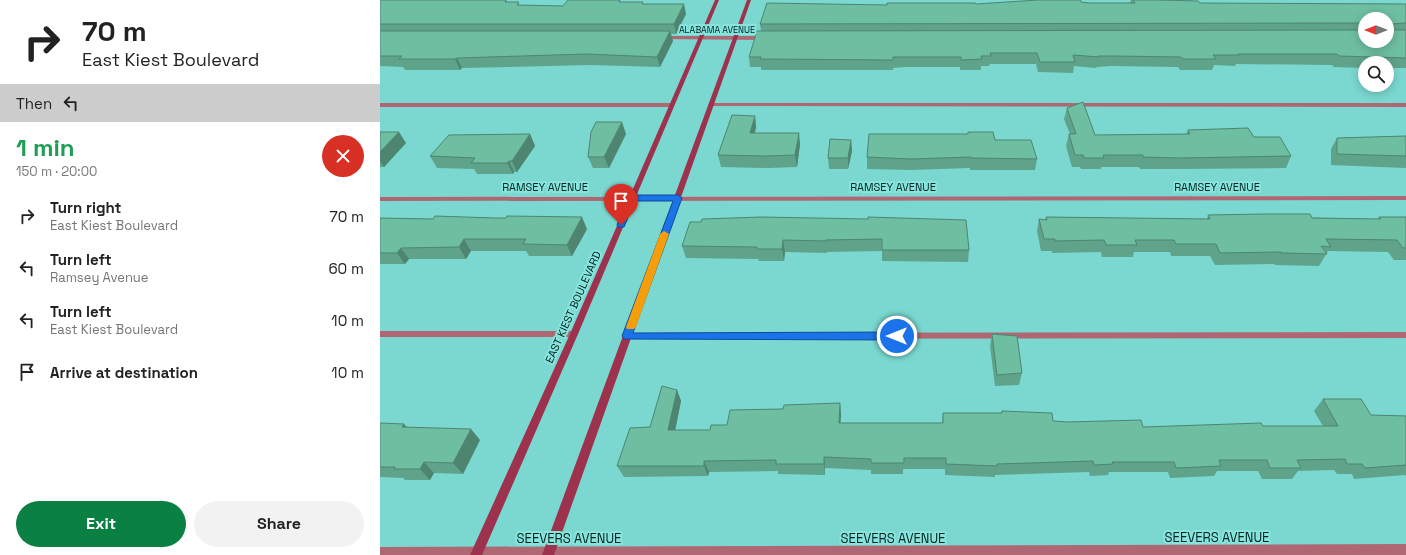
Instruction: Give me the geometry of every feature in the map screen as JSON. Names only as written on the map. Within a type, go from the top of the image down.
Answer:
[{"type":"main road","name":"EAST KIEST BOULEVARD","points":[[476,554],[574,334],[717,0]]},
{"type":"main road","points":[[548,554],[749,0]]},
{"type":"street","name":"ALABAMA AVENUE","points":[[654,38],[775,38]]},
{"type":"street","points":[[380,105],[672,105]]},
{"type":"street","points":[[711,105],[1406,105]]},
{"type":"street","name":"RAMSEY AVENUE","points":[[380,199],[1406,198]]},
{"type":"street","points":[[380,334],[574,334]]},
{"type":"street","points":[[627,336],[1406,335]]},
{"type":"street","name":"SEEVERS AVENUE","points":[[380,553],[548,554],[1406,550]]},
{"type":"building","points":[[380,0],[506,0],[505,2],[519,2],[517,5],[563,6],[568,0],[620,0],[619,2],[643,2],[642,4],[684,4],[674,24],[380,24]]},
{"type":"building","points":[[1038,0],[1080,0],[1081,2],[1089,3],[1135,3],[1133,0],[1159,0],[1198,1],[1200,3],[1406,4],[1406,23],[1394,24],[1394,12],[1358,12],[1358,23],[760,24],[767,3],[887,5],[887,3],[976,4]]},
{"type":"building","points":[[1358,30],[1358,48],[1394,48],[1394,30],[1406,30],[1406,58],[1394,58],[1394,56],[1339,56],[1337,54],[1213,55],[1216,59],[1098,56],[1099,57],[1073,55],[1075,62],[1040,62],[1037,53],[990,53],[991,56],[981,56],[982,59],[961,60],[961,57],[893,57],[893,60],[760,59],[761,57],[749,57],[757,31]]},
{"type":"building","points":[[380,31],[670,31],[657,57],[586,54],[455,59],[399,59],[402,56],[380,56]]},
{"type":"building","points":[[1083,102],[1095,135],[1190,134],[1188,130],[1248,128],[1254,137],[1280,137],[1291,156],[1180,158],[1143,157],[1143,155],[1103,155],[1104,158],[1084,158],[1083,155],[1075,155],[1069,134],[1076,134],[1067,108]]},
{"type":"building","points":[[732,115],[755,116],[750,133],[799,133],[795,155],[718,155]]},
{"type":"building","points":[[596,122],[622,122],[604,157],[588,157],[591,132]]},
{"type":"building","points":[[380,132],[399,132],[380,152]]},
{"type":"building","points":[[968,132],[993,132],[995,140],[1031,140],[1037,159],[971,157],[911,159],[867,157],[869,134],[968,134]]},
{"type":"building","points":[[530,134],[512,161],[507,163],[471,163],[475,158],[430,156],[449,135]]},
{"type":"building","points":[[1406,136],[1406,156],[1337,154],[1337,138]]},
{"type":"building","points":[[830,139],[851,140],[848,158],[828,158]]},
{"type":"building","points":[[1310,214],[1312,218],[1381,219],[1379,217],[1406,217],[1406,248],[1403,248],[1397,240],[1326,239],[1331,247],[1321,246],[1327,254],[1281,252],[1220,253],[1216,244],[1176,244],[1174,240],[1135,240],[1137,245],[1106,245],[1104,240],[1055,241],[1055,239],[1044,239],[1039,219],[1047,220],[1046,217],[1210,219],[1208,215]]},
{"type":"building","points":[[435,216],[495,218],[506,218],[507,216],[582,217],[567,245],[523,244],[526,239],[464,239],[459,247],[401,248],[397,253],[380,253],[380,218],[433,219]]},
{"type":"building","points":[[761,217],[868,219],[868,217],[966,220],[969,250],[882,250],[882,239],[826,241],[783,240],[782,249],[757,249],[757,247],[682,246],[690,222],[701,222],[702,219]]},
{"type":"building","points":[[992,334],[1017,336],[1022,373],[997,375]]},
{"type":"building","points":[[662,386],[677,390],[668,430],[710,430],[711,425],[727,425],[730,410],[783,409],[784,405],[840,403],[839,423],[943,423],[943,413],[1002,413],[1002,411],[1052,413],[1053,421],[1068,422],[1141,420],[1143,427],[1261,423],[1263,426],[1338,426],[1323,399],[1361,399],[1371,415],[1406,416],[1406,465],[1365,468],[1362,464],[1347,464],[1345,459],[1297,460],[1301,468],[1270,468],[1267,460],[1219,460],[1221,466],[1176,468],[1174,462],[1112,462],[1113,464],[1094,465],[1093,461],[997,464],[997,466],[946,464],[946,458],[904,458],[904,463],[871,463],[871,459],[824,457],[824,464],[776,464],[776,460],[704,461],[704,466],[617,466],[630,428],[650,427]]},
{"type":"building","points":[[380,423],[404,424],[402,427],[471,429],[453,463],[424,462],[420,469],[394,469],[395,467],[380,467]]},
{"type":"slow traffic","points":[[631,327],[664,234]]},
{"type":"route","points":[[621,225],[632,198],[678,198],[627,336],[897,336]]}]
